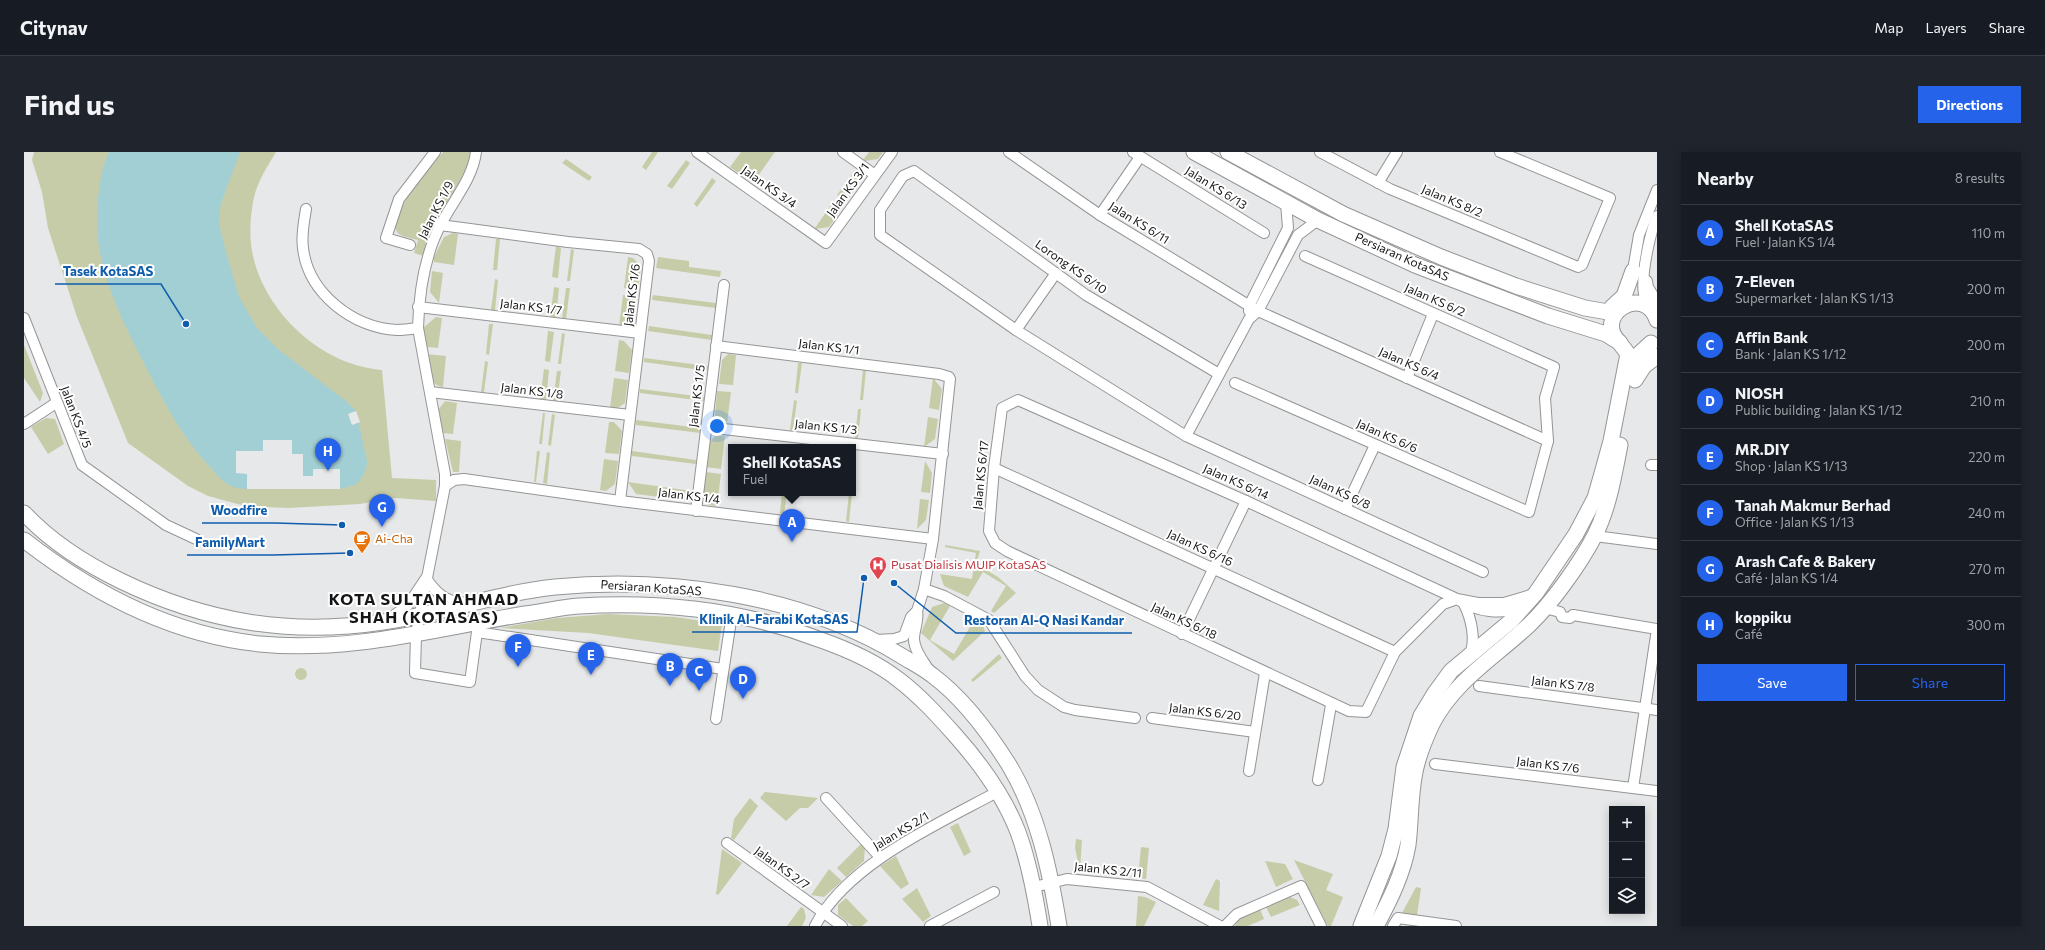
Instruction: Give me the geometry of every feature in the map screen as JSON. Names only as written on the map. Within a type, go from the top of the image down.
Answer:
[{"type":"street","points":[[410,245],[386,238],[399,199],[435,152]]},
{"type":"street","name":"Jalan KS 1/9","points":[[476,152],[469,175],[440,225],[424,266],[418,307],[418,328],[445,474],[445,486],[419,614],[416,634],[415,673],[470,682],[477,632],[723,669]]},
{"type":"street","name":"Jalan KS 3/4","points":[[696,152],[826,243]]},
{"type":"street","points":[[843,152],[875,174]]},
{"type":"street","name":"Jalan KS 3/1","points":[[826,243],[892,152]]},
{"type":"street","name":"Jalan KS 6/11","points":[[1009,152],[1100,215],[1258,311]]},
{"type":"street","name":"Persiaran KotaSAS","points":[[1194,152],[1318,220],[1415,265],[1487,294],[1606,334],[1629,348],[1642,348],[1655,343]]},
{"type":"street","name":"Persiaran KotaSAS","points":[[1228,152],[1344,214],[1434,254],[1516,286],[1585,308],[1608,312],[1631,303],[1639,303],[1656,312]]},
{"type":"street","name":"Jalan KS 8/2","points":[[1320,152],[1378,183],[1578,267],[1582,265],[1610,198],[1500,152]]},
{"type":"street","points":[[1378,183],[1397,152]]},
{"type":"street","points":[[1100,215],[1137,154]]},
{"type":"street","name":"Jalan KS 6/13","points":[[1137,154],[1264,233]]},
{"type":"street","name":"Lorong KS 6/10","points":[[914,171],[1086,295],[1219,374]]},
{"type":"street","name":"Jalan KS 6/8","points":[[914,171],[902,176],[880,210],[880,235],[1016,330],[1186,436],[1483,572]]},
{"type":"street","points":[[1656,312],[1645,299],[1639,272],[1639,236],[1657,190]]},
{"type":"street","points":[[1249,319],[1249,306],[1288,228],[1286,203]]},
{"type":"street","points":[[306,209],[302,236],[304,257],[314,282],[329,299],[347,314],[373,325],[397,330],[418,328]]},
{"type":"street","points":[[1376,926],[1397,883],[1404,862],[1408,846],[1415,771],[1433,723],[1460,684],[1528,626],[1545,608],[1595,536],[1611,487],[1626,387],[1628,356],[1627,352],[1612,332],[1612,326],[1615,314],[1626,302],[1631,292],[1657,216]]},
{"type":"street","points":[[1186,436],[1249,319],[1258,311],[1298,235],[1318,220]]},
{"type":"street","name":"Jalan KS 1/6","points":[[440,225],[568,242],[639,249],[647,254],[649,261],[620,501]]},
{"type":"street","name":"Jalan KS 6/2","points":[[1305,256],[1554,367],[1545,398],[1548,441]]},
{"type":"street","points":[[1585,308],[1605,309],[1616,305],[1628,290],[1639,272]]},
{"type":"street","points":[[1016,330],[1056,273]]},
{"type":"street","name":"Jalan KS 1/5","points":[[696,510],[724,285]]},
{"type":"street","name":"Jalan KS 1/7","points":[[418,307],[640,333]]},
{"type":"street","name":"Jalan KS 6/4","points":[[1258,311],[1548,441]]},
{"type":"street","points":[[1406,378],[1433,314]]},
{"type":"street","name":"Jalan KS 4/5","points":[[25,324],[82,465],[166,525],[196,539]]},
{"type":"street","points":[[1574,324],[1604,337],[1617,348],[1626,387]]},
{"type":"street","points":[[1361,926],[1389,856],[1396,829],[1404,767],[1419,723],[1434,693],[1451,671],[1468,659],[1511,621],[1532,598],[1566,552],[1595,498],[1626,387],[1638,357],[1655,343]]},
{"type":"street","name":"Jalan KS 1/1","points":[[716,346],[945,374],[950,379],[943,454]]},
{"type":"street","name":"Jalan KS 6/6","points":[[1234,383],[1528,512],[1548,441]]},
{"type":"street","name":"Jalan KS 1/8","points":[[430,392],[630,415]]},
{"type":"street","name":"Jalan KS 6/14","points":[[1002,408],[1018,400],[1246,501],[1461,602],[1495,612],[1514,610],[1532,598]]},
{"type":"street","points":[[24,424],[56,403]]},
{"type":"street","name":"Jalan KS 6/17","points":[[995,543],[989,530],[994,468],[1002,408]]},
{"type":"street","name":"Jalan KS 1/3","points":[[706,427],[855,444]]},
{"type":"street","name":"Jalan KS 1/3","points":[[856,444],[943,454]]},
{"type":"street","points":[[1345,509],[1375,445]]},
{"type":"street","points":[[931,674],[915,645],[914,633],[918,619],[917,611],[924,589],[933,539],[943,454]]},
{"type":"street","name":"Jalan KS 6/16","points":[[994,468],[1395,652]]},
{"type":"street","name":"Jalan KS 1/4","points":[[445,486],[454,480],[464,479],[620,501],[933,539]]},
{"type":"street","points":[[1182,634],[1246,501]]},
{"type":"street","name":"Persiaran KotaSAS","points":[[24,513],[42,531],[106,574],[150,594],[193,610],[246,622],[305,628],[343,627],[386,622],[522,593],[567,586],[623,584],[735,594],[779,604],[832,621],[875,640],[931,674],[956,697],[991,739],[1010,767],[1025,796],[1036,825],[1052,882],[1059,926]]},
{"type":"street","points":[[1595,536],[1657,544]]},
{"type":"street","name":"Persiaran KotaSAS","points":[[24,540],[56,564],[119,601],[183,627],[219,637],[261,644],[311,646],[362,642],[578,606],[670,606],[702,609],[771,622],[834,645],[860,655],[897,678],[915,693],[968,750],[997,792],[1017,830],[1034,887],[1040,926]]},
{"type":"street","name":"Jalan KS 6/18","points":[[995,543],[1007,551],[1331,705],[1349,712],[1366,712],[1395,652]]},
{"type":"street","points":[[386,622],[408,605],[426,578],[433,589],[446,600],[475,603]]},
{"type":"street","points":[[924,589],[944,596],[989,620],[1025,676],[1038,690],[1064,707],[1075,710],[1135,718]]},
{"type":"street","points":[[1532,598],[1545,608],[1560,612],[1563,608],[1573,611],[1573,614],[1657,629],[1633,788]]},
{"type":"street","points":[[1395,652],[1444,604],[1461,602],[1472,626],[1472,652],[1468,659]]},
{"type":"street","points":[[875,640],[894,639],[904,636],[911,617],[917,611]]},
{"type":"street","points":[[716,719],[732,614]]},
{"type":"street","points":[[1249,771],[1265,673]]},
{"type":"street","name":"Jalan KS 7/8","points":[[1479,686],[1657,710]]},
{"type":"street","points":[[1318,780],[1331,705]]},
{"type":"street","name":"Jalan KS 6/20","points":[[1152,718],[1255,732]]},
{"type":"street","name":"Jalan KS 7/6","points":[[1435,764],[1657,791]]},
{"type":"street","name":"Jalan KS 2/1","points":[[815,926],[822,913],[850,883],[880,857],[997,792]]},
{"type":"street","points":[[826,798],[880,857]]},
{"type":"street","name":"Jalan KS 2/7","points":[[727,844],[842,926]]},
{"type":"street","name":"Jalan KS 2/11","points":[[1034,887],[1052,882],[1074,880],[1147,887],[1220,926]]},
{"type":"street","points":[[1225,926],[1237,914],[1301,886],[1321,926]]},
{"type":"street","points":[[930,926],[994,892]]},
{"type":"street","points":[[1396,922],[1456,926]]},
{"type":"green space","points":[[34,152],[276,152],[259,182],[254,195],[252,208],[250,229],[251,243],[253,256],[260,277],[270,298],[284,317],[300,333],[339,359],[360,366],[382,370],[392,478],[436,480],[436,501],[395,498],[360,504],[288,508],[245,506],[208,496],[188,486],[128,443],[77,317],[48,228],[42,192],[32,160]]},
{"type":"green space","points":[[443,152],[471,152],[471,160],[439,219],[424,256],[414,253],[418,240],[399,234],[396,230],[396,222],[405,201]]},
{"type":"green space","points":[[652,152],[658,152],[646,170],[642,167]]},
{"type":"green space","points":[[741,152],[775,152],[753,183],[730,167]]},
{"type":"green space","points":[[869,152],[883,152],[878,159],[863,160]]},
{"type":"green space","points":[[566,159],[592,177],[589,181],[562,163]]},
{"type":"green space","points":[[686,160],[690,163],[672,189],[667,186]]},
{"type":"green space","points":[[855,170],[857,171],[859,184],[846,202],[837,195]]},
{"type":"green space","points":[[712,178],[716,181],[697,207],[694,204]]},
{"type":"green space","points":[[833,202],[842,208],[829,227],[816,229],[815,228]]},
{"type":"green space","points":[[453,233],[458,234],[454,265],[434,262],[434,257],[444,237]]},
{"type":"green space","points":[[496,239],[500,239],[497,270],[493,270]]},
{"type":"green space","points":[[556,246],[561,248],[558,278],[552,277]]},
{"type":"green space","points":[[571,249],[574,250],[570,281],[567,281]]},
{"type":"green space","points":[[628,257],[633,258],[641,266],[638,290],[624,288]]},
{"type":"green space","points":[[658,257],[689,261],[689,267],[721,271],[720,277],[656,268]]},
{"type":"green space","points":[[432,271],[443,273],[439,303],[430,292]]},
{"type":"green space","points":[[495,279],[498,280],[495,310],[491,310]]},
{"type":"green space","points":[[554,287],[559,288],[556,318],[550,318]]},
{"type":"green space","points":[[566,288],[570,288],[566,319],[562,319]]},
{"type":"green space","points":[[623,295],[637,297],[634,320],[625,327],[619,326]]},
{"type":"green space","points":[[653,295],[716,303],[716,308],[652,300]]},
{"type":"green space","points":[[436,317],[442,318],[438,348],[427,347],[423,328]]},
{"type":"green space","points":[[489,324],[493,324],[489,355],[486,354]]},
{"type":"green space","points":[[649,326],[712,335],[712,340],[648,331]]},
{"type":"green space","points":[[548,331],[554,332],[550,362],[545,361]]},
{"type":"green space","points":[[562,333],[565,334],[561,364],[558,364]]},
{"type":"green space","points":[[619,340],[624,341],[632,350],[629,373],[615,371]]},
{"type":"green space","points":[[24,345],[43,393],[40,402],[24,378]]},
{"type":"green space","points":[[426,354],[446,356],[443,387],[434,383],[428,369]]},
{"type":"green space","points":[[728,354],[736,355],[733,385],[719,384],[722,360]]},
{"type":"green space","points":[[644,358],[708,366],[708,371],[644,362]]},
{"type":"green space","points":[[485,361],[488,362],[484,392],[481,392]]},
{"type":"green space","points":[[798,363],[802,363],[798,393],[795,393]]},
{"type":"green space","points":[[544,369],[549,370],[546,400],[540,399]]},
{"type":"green space","points":[[863,370],[866,370],[863,400],[860,400]]},
{"type":"green space","points":[[557,371],[561,371],[557,401],[553,401]]},
{"type":"green space","points":[[614,378],[628,380],[625,403],[616,409],[610,408]]},
{"type":"green space","points":[[933,378],[942,389],[939,410],[929,408]]},
{"type":"green space","points":[[640,389],[704,397],[704,401],[640,393]]},
{"type":"green space","points":[[717,391],[731,392],[727,423],[719,422],[715,415]]},
{"type":"green space","points":[[794,400],[797,401],[793,431],[790,430]]},
{"type":"green space","points":[[445,401],[457,403],[453,434],[443,433],[438,410]]},
{"type":"green space","points":[[858,409],[861,409],[858,439],[855,439]]},
{"type":"green space","points":[[543,413],[545,413],[542,444],[539,444]]},
{"type":"green space","points":[[552,414],[555,415],[551,446],[548,445]]},
{"type":"green space","points":[[928,417],[938,419],[935,439],[924,447]]},
{"type":"green space","points":[[46,418],[55,419],[64,444],[48,454],[31,427]]},
{"type":"green space","points":[[636,420],[700,428],[700,433],[636,425]]},
{"type":"green space","points":[[609,422],[614,422],[622,431],[619,454],[605,453]]},
{"type":"green space","points":[[716,435],[725,436],[721,469],[706,467],[709,443]]},
{"type":"green space","points":[[445,439],[461,441],[459,472],[453,472]]},
{"type":"green space","points":[[537,451],[540,451],[536,482],[534,482]]},
{"type":"green space","points":[[632,451],[696,460],[696,464],[632,456]]},
{"type":"green space","points":[[547,452],[550,453],[547,484],[543,483]]},
{"type":"green space","points":[[604,459],[618,461],[615,484],[606,491],[600,490]]},
{"type":"green space","points":[[925,461],[932,473],[930,493],[921,492]]},
{"type":"green space","points":[[706,472],[721,474],[717,506],[708,505],[703,496]]},
{"type":"green space","points":[[628,482],[692,491],[692,494],[683,500],[636,494]]},
{"type":"green space","points":[[782,496],[787,496],[784,514],[780,513]]},
{"type":"green space","points":[[849,496],[852,496],[849,522],[846,521]]},
{"type":"green space","points":[[920,499],[929,500],[926,520],[917,529]]},
{"type":"green space","points":[[945,545],[980,551],[976,564],[998,577],[1016,593],[994,613],[991,611],[1006,586],[983,572],[968,597],[944,586],[940,574],[972,579],[976,553],[945,547]]},
{"type":"green space","points":[[944,603],[950,606],[930,640],[954,654],[974,620],[983,626],[985,631],[953,661],[921,633],[932,607]]},
{"type":"green space","points":[[608,614],[675,617],[722,624],[718,651],[588,633],[500,628],[557,618]]},
{"type":"green space","points":[[999,654],[1002,658],[973,682],[971,680]]},
{"type":"green space","points":[[299,668],[303,668],[307,674],[303,680],[299,680],[295,676],[295,672]]},
{"type":"green space","points":[[765,792],[818,798],[808,808],[800,808],[786,821],[760,798]]},
{"type":"green space","points":[[750,798],[758,806],[734,840],[731,838],[734,819]]},
{"type":"green space","points":[[958,823],[971,852],[964,856],[950,827]]},
{"type":"green space","points":[[1076,839],[1082,840],[1080,871],[1075,848]]},
{"type":"green space","points":[[862,843],[865,846],[864,861],[846,877],[837,868]]},
{"type":"green space","points":[[1141,847],[1149,848],[1146,879],[1138,878]]},
{"type":"green space","points":[[722,849],[742,863],[718,895],[716,894]]},
{"type":"green space","points":[[896,856],[909,884],[901,889],[880,866]]},
{"type":"green space","points":[[1294,860],[1333,874],[1326,890],[1343,897],[1331,926],[1328,926]]},
{"type":"green space","points":[[1265,861],[1285,864],[1293,879],[1276,887]]},
{"type":"green space","points":[[829,869],[842,881],[824,897],[811,895]]},
{"type":"green space","points":[[1216,879],[1220,881],[1219,911],[1203,905]]},
{"type":"green space","points":[[1416,887],[1421,888],[1417,916],[1402,913]]},
{"type":"green space","points":[[917,888],[931,916],[923,922],[902,899]]},
{"type":"green space","points":[[1138,896],[1145,897],[1156,902],[1144,926],[1136,926]]},
{"type":"green space","points":[[1288,896],[1297,900],[1300,905],[1271,917],[1266,907]]},
{"type":"green space","points":[[846,898],[868,921],[862,926],[853,926],[838,915],[838,905]]},
{"type":"green space","points":[[801,907],[804,909],[806,918],[802,926],[787,926]]},
{"type":"green space","points":[[1260,909],[1264,919],[1248,926],[1235,926],[1238,919]]},
{"type":"water","points":[[109,152],[240,152],[221,203],[219,217],[220,228],[227,256],[239,297],[257,328],[279,350],[346,401],[356,411],[367,461],[366,470],[361,479],[355,485],[340,489],[247,489],[234,487],[221,479],[193,447],[169,411],[133,342],[119,312],[107,280],[99,247],[97,211],[102,174]]},
{"type":"pier","points":[[356,411],[360,422],[352,425],[348,414]]},
{"type":"pier","points":[[263,440],[292,440],[292,454],[303,454],[303,476],[313,476],[313,469],[340,469],[340,489],[247,489],[247,474],[236,473],[236,451],[263,451]]},
{"type":"place","name":"Tasek KotaSAS","points":[[186,324]]},
{"type":"place","name":"koppiku","points":[[328,471]]},
{"type":"place","name":"Woodfire","points":[[342,525]]},
{"type":"place","name":"Arash Cafe & Bakery","points":[[382,527]]},
{"type":"place","name":"Shell KotaSAS","points":[[792,542]]},
{"type":"place","name":"FamilyMart","points":[[350,553]]},
{"type":"place","name":"Ai-Cha","points":[[362,554]]},
{"type":"place","name":"Klinik Al-Farabi KotaSAS","points":[[864,578]]},
{"type":"place","name":"Pusat Dialisis MUIP KotaSAS","points":[[878,580]]},
{"type":"place","name":"Restoran Al-Q Nasi Kandar","points":[[894,583]]},
{"type":"place","name":"Tanah Makmur Berhad","points":[[518,667]]},
{"type":"place","name":"MR.DIY","points":[[591,675]]},
{"type":"place","name":"7-Eleven","points":[[670,686]]},
{"type":"place","name":"Affin Bank","points":[[699,691]]},
{"type":"place","name":"NIOSH","points":[[743,699]]},
{"type":"district","name":"KOTA SULTAN AHMAD SHAH (KOTASAS)","points":[[424,608]]}]
